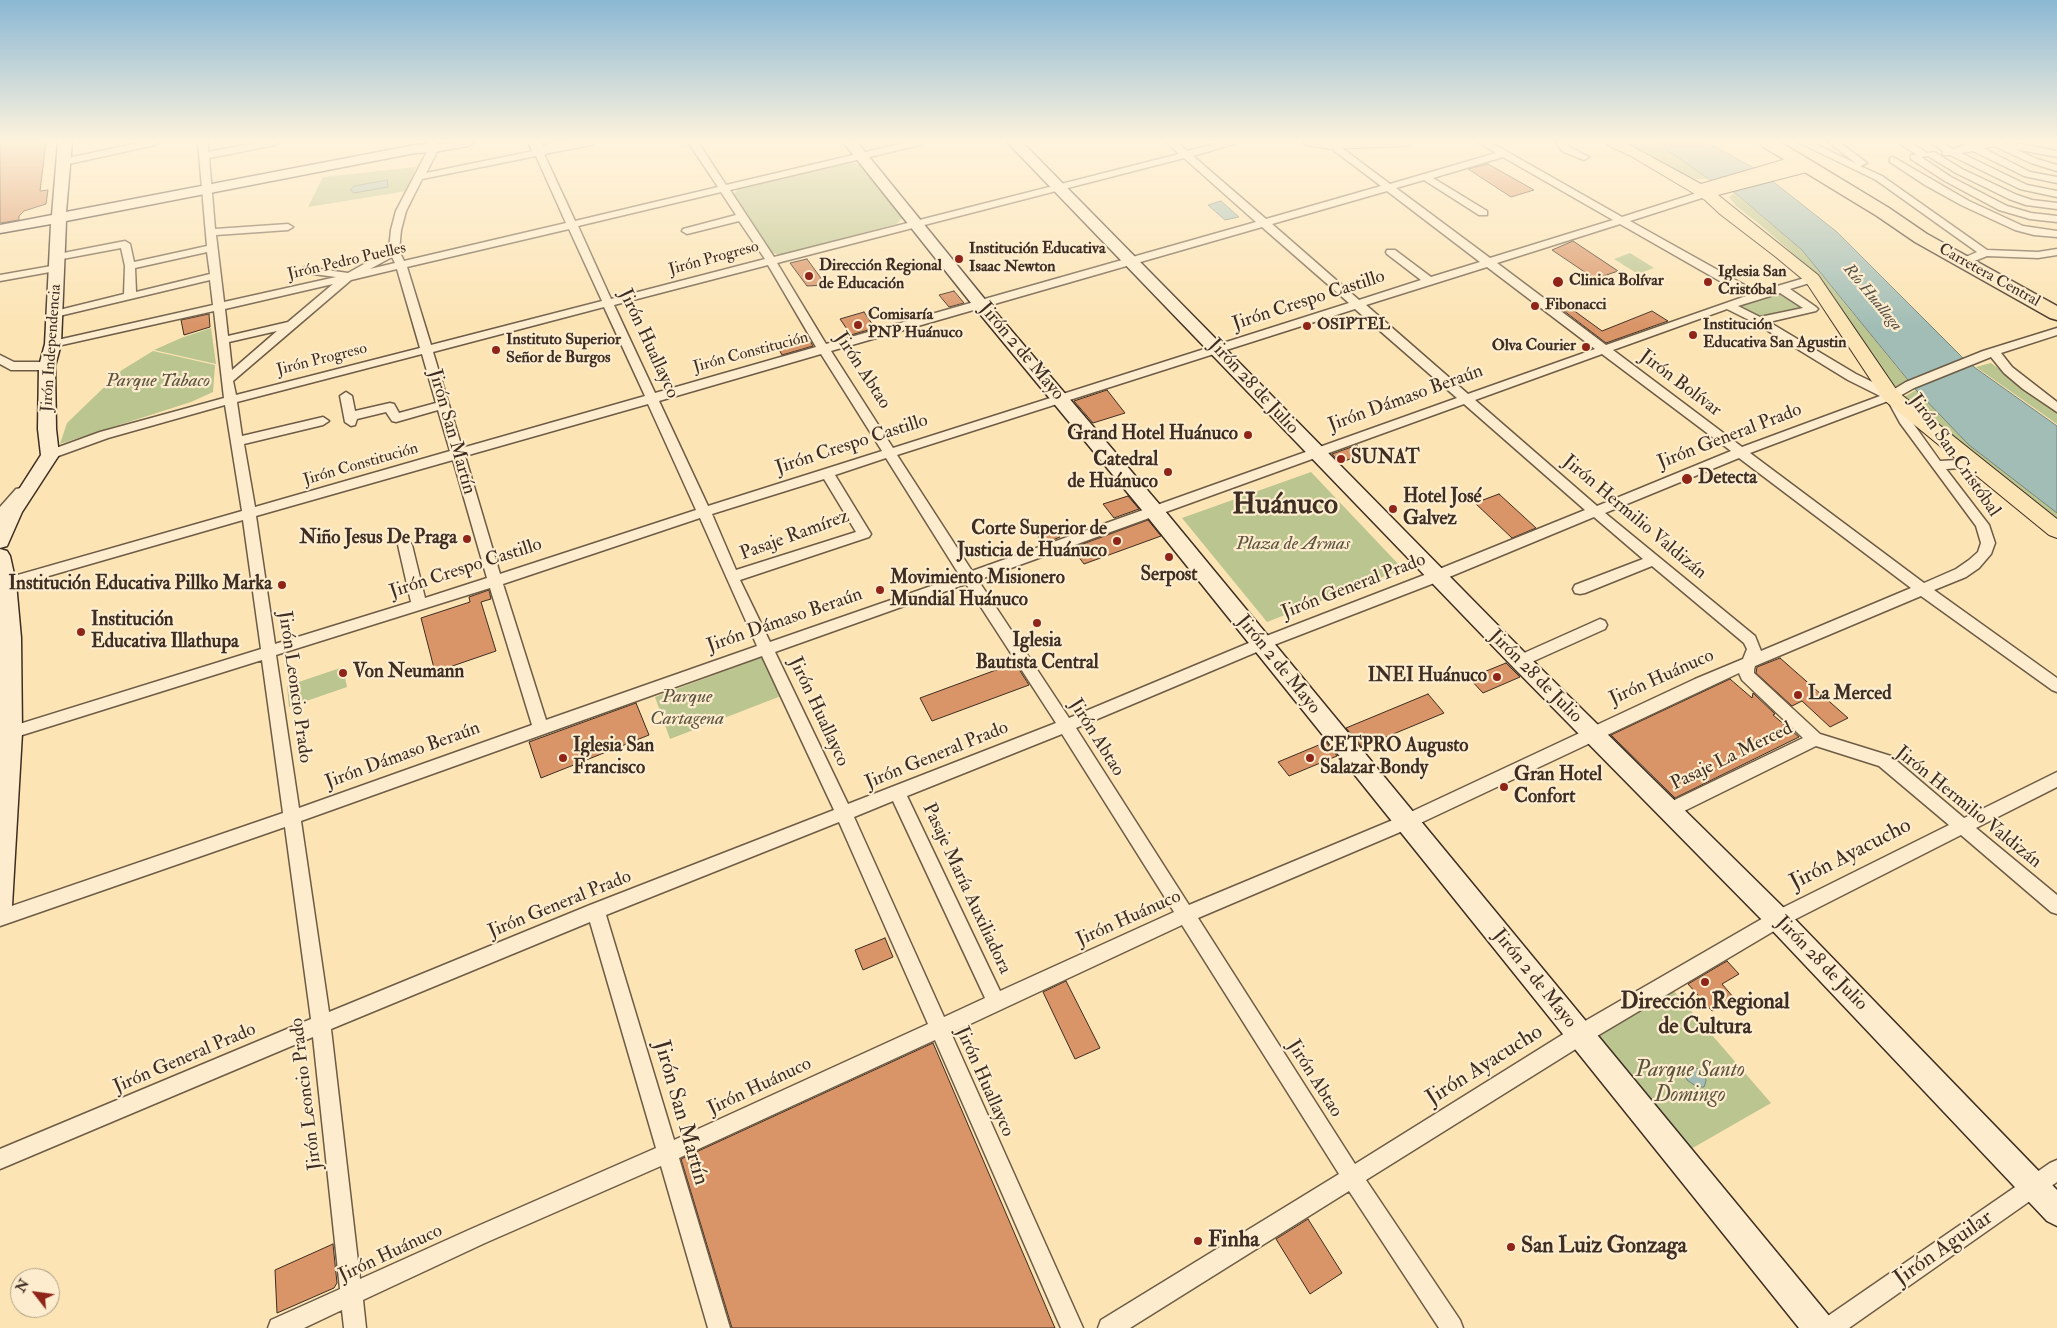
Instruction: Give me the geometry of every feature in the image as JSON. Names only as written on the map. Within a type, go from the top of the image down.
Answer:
[{"type":"highway","name":"Carretera Central","points":[[1866,204],[1883,212],[1921,238],[2057,314]]},
{"type":"main road","points":[[1721,204],[1726,211],[1762,236],[1812,279],[1891,396],[2057,530]]},
{"type":"street","name":"Jirón Independencia","points":[[50,455],[47,429],[47,366],[53,344],[60,204]]},
{"type":"street","points":[[0,230],[140,204]]},
{"type":"street","name":"Jirón Leoncio Prado","points":[[208,204],[227,380],[249,513],[290,818],[321,1024],[355,1328]]},
{"type":"street","points":[[227,380],[348,277],[394,251],[396,230],[405,204]]},
{"type":"street","name":"Jirón Huallayco","points":[[563,204],[704,512],[732,578],[844,814],[1072,1328]]},
{"type":"street","name":"Jirón Pedro Puelles","points":[[53,344],[660,204]]},
{"type":"street","name":"Jirón Abtao","points":[[733,204],[771,261],[824,350],[969,578],[1024,660],[1352,1177],[1452,1328]]},
{"type":"street","name":"Jirón 2 de Mayo","points":[[900,204],[981,305],[1153,510],[1820,1328]]},
{"type":"street","name":"Jirón Progreso","points":[[50,455],[104,435],[230,400],[427,351],[991,204]]},
{"type":"street","name":"Jirón 28 de Julio","points":[[1075,204],[1520,661],[1778,919],[2057,1211]]},
{"type":"street","name":"Jirón Hermilio Valdizán","points":[[1241,204],[1596,512],[1750,640],[1754,650],[1746,670],[1747,676],[1815,739],[1870,754],[1885,761],[2057,906]]},
{"type":"street","name":"Jirón Constitución","points":[[3,584],[1334,204]]},
{"type":"street","name":"Jirón Bolívar","points":[[1410,204],[1602,350],[2057,686]]},
{"type":"street","points":[[1469,204],[1483,213]]},
{"type":"street","points":[[1593,204],[1755,296]]},
{"type":"street","name":"Jirón Crespo Castillo","points":[[5,735],[495,581],[704,512],[1218,350],[1670,204]]},
{"type":"street","points":[[1916,204],[1985,253]]},
{"type":"street","points":[[1967,204],[2019,228],[2034,232],[2057,234]]},
{"type":"street","points":[[1995,204],[2024,215],[2057,219]]},
{"type":"street","points":[[2043,204],[2057,206]]},
{"type":"street","points":[[687,232],[742,217]]},
{"type":"street","points":[[0,234],[58,220]]},
{"type":"street","points":[[211,232],[288,227]]},
{"type":"street","points":[[0,278],[125,244],[130,266],[130,296]]},
{"type":"street","points":[[130,266],[213,248]]},
{"type":"street","name":"Jirón San Martín","points":[[394,251],[401,265],[541,728]]},
{"type":"street","points":[[1391,252],[1430,282]]},
{"type":"street","points":[[1963,262],[1985,253],[2038,255],[2057,252]]},
{"type":"street","points":[[305,270],[348,277]]},
{"type":"street","points":[[55,314],[215,276]]},
{"type":"street","name":"Jirón Dámaso Beraún","points":[[0,918],[290,818],[969,578],[1153,510],[1728,305],[1812,279]]},
{"type":"street","points":[[1759,321],[1812,309],[1780,288]]},
{"type":"street","name":"Jirón San Cristóbal","points":[[1728,305],[1759,321],[1852,377],[1891,396],[1904,420],[1982,525],[1988,543]]},
{"type":"street","points":[[224,340],[294,324]]},
{"type":"street","name":"Jirón General Prado","points":[[0,1159],[596,911],[898,794],[1261,644],[1437,576],[1740,452],[1891,396],[1909,385],[1977,358],[2057,331]]},
{"type":"street","points":[[1994,353],[2008,370],[2057,408]]},
{"type":"street","points":[[0,359],[12,366],[47,366]]},
{"type":"street","points":[[346,396],[351,419],[390,407],[396,418],[442,405]]},
{"type":"street","points":[[237,441],[323,421]]},
{"type":"street","points":[[0,541],[13,511],[50,455]]},
{"type":"street","points":[[1936,465],[1975,462]]},
{"type":"street","name":"Pasaje Ramírez","points":[[732,578],[864,534],[827,473]]},
{"type":"street","points":[[0,515],[34,478]]},
{"type":"street","name":"Jirón Huánuco","points":[[279,1328],[352,1296],[478,1236],[668,1153],[1186,916],[1406,822],[1700,683],[1750,664],[1922,588],[1961,573],[1984,554],[1988,543]]},
{"type":"street","points":[[405,545],[419,604]]},
{"type":"street","points":[[0,556],[11,638],[5,735],[0,906]]},
{"type":"street","points":[[1580,589],[1653,560]]},
{"type":"street","points":[[1520,661],[1600,625]]},
{"type":"street","name":"Pasaje La Merced","points":[[1668,811],[1815,739]]},
{"type":"street","name":"Jirón Ayacucho","points":[[1109,1328],[1202,1272],[1580,1035],[1778,919],[2057,779]]},
{"type":"street","name":"Pasaje María Auxiliadora","points":[[898,794],[996,1002]]},
{"type":"street","name":"Jirón San Martín","points":[[596,911],[719,1328]]},
{"type":"street","name":"Jirón Aguilar","points":[[1830,1328],[2057,1170]]},
{"type":"green space","points":[[310,204],[327,204],[308,207]]},
{"type":"green space","points":[[740,204],[892,204],[903,218],[896,224],[781,255],[772,253]]},
{"type":"green space","points":[[1734,204],[1747,204],[1802,250],[1908,381],[1896,386],[1890,384],[1818,275]]},
{"type":"green space","points":[[1630,253],[1654,268],[1638,274],[1614,259]]},
{"type":"green space","points":[[1777,292],[1782,293],[1800,305],[1801,308],[1757,318],[1737,306]]},
{"type":"green space","points":[[211,328],[216,364],[154,350],[181,338]]},
{"type":"green space","name":"Parque Tabaco","points":[[153,351],[215,365],[213,392],[191,402],[60,444],[67,423],[122,370]]},
{"type":"green space","points":[[1991,363],[2057,411],[2057,424],[1976,367]]},
{"type":"green space","points":[[1916,390],[1969,445],[2057,513],[2057,526],[1904,397]]},
{"type":"green space","name":"Plaza de Armas","points":[[1311,472],[1403,569],[1267,622],[1182,518]]},
{"type":"green space","name":"Parque Cartagena","points":[[762,657],[781,696],[670,739],[655,697]]},
{"type":"green space","points":[[343,667],[347,687],[289,707],[287,686]]},
{"type":"green space","name":"Parque Santo Domingo","points":[[1672,989],[1771,1103],[1684,1153],[1589,1038]]},
{"type":"water","points":[[1224,204],[1239,217],[1225,220],[1208,205]]},
{"type":"water","name":"Río Huallaga","points":[[1748,204],[1801,204],[1837,232],[1967,362],[2057,426],[2057,513],[1969,445],[1916,390],[1802,250]]},
{"type":"water","points":[[1689,1067],[1699,1069],[1705,1074],[1706,1081],[1704,1087],[1697,1087],[1687,1080],[1685,1073]]},
{"type":"building","points":[[0,204],[46,204],[24,211],[19,216],[19,220],[0,223]]},
{"type":"building","points":[[1573,241],[1618,271],[1595,279],[1552,250]]},
{"type":"building","points":[[807,259],[826,285],[807,286],[790,263]]},
{"type":"building","points":[[954,291],[964,303],[949,307],[939,295]]},
{"type":"building","points":[[1558,299],[1602,331],[1652,311],[1668,321],[1606,343],[1551,301]]},
{"type":"building","name":"Comisaría PNP Huánuco","points":[[864,312],[875,328],[851,335],[840,319]]},
{"type":"building","points":[[209,314],[210,327],[184,335],[181,320]]},
{"type":"building","points":[[808,337],[813,346],[782,355],[777,346]]},
{"type":"building","points":[[1107,390],[1125,413],[1093,423],[1074,401]]},
{"type":"building","name":"SUNAT","points":[[1357,445],[1365,453],[1340,463],[1332,454]]},
{"type":"building","points":[[1499,494],[1536,528],[1512,538],[1475,503]]},
{"type":"building","points":[[1128,496],[1139,509],[1114,518],[1103,504]]},
{"type":"building","name":"Corte Superior de Justicia de Huánuco","points":[[1148,520],[1161,536],[1084,564],[1072,548]]},
{"type":"building","points":[[1055,530],[1060,537],[1043,544],[1038,537]]},
{"type":"building","points":[[489,590],[491,599],[481,602],[496,651],[435,672],[421,618],[470,602],[469,597]]},
{"type":"building","name":"La Merced","points":[[1780,658],[1848,718],[1830,727],[1802,701],[1792,706],[1756,673],[1757,667]]},
{"type":"building","points":[[1015,663],[1029,685],[932,721],[920,698]]},
{"type":"building","name":"INEI Huánuco","points":[[1506,663],[1520,677],[1483,693],[1469,678]]},
{"type":"building","points":[[1730,679],[1752,698],[1753,693],[1775,714],[1773,715],[1799,737],[1675,798],[1611,735]]},
{"type":"building","points":[[1428,694],[1444,713],[1362,747],[1346,728]]},
{"type":"building","name":"Iglesia San Francisco","points":[[636,703],[649,735],[541,778],[529,742]]},
{"type":"building","name":"CETPRO Augusto Salazar Bondy","points":[[1326,742],[1337,756],[1289,776],[1278,762]]},
{"type":"building","points":[[885,938],[893,957],[863,970],[855,950]]},
{"type":"building","name":"Dirección Regional de Cultura","points":[[1727,961],[1739,974],[1722,984],[1734,998],[1712,1011],[1688,984]]},
{"type":"building","points":[[1066,981],[1100,1048],[1075,1059],[1043,992]]},
{"type":"building","points":[[933,1043],[1055,1328],[732,1328],[681,1159]]},
{"type":"building","points":[[1308,1219],[1342,1273],[1310,1294],[1276,1239]]},
{"type":"building","points":[[333,1244],[337,1283],[334,1288],[277,1313],[275,1270]]},
{"type":"place","name":"Institución Educativa Isaac Newton","points":[[959,259]]},
{"type":"place","name":"Dirección Regional de Educación","points":[[809,276]]},
{"type":"place","name":"Clinica Bolívar","points":[[1558,282]]},
{"type":"place","name":"Iglesia San Cristóbal","points":[[1708,282]]},
{"type":"place","name":"Fibonacci","points":[[1535,306]]},
{"type":"place","name":"Comisaría PNP Huánuco","points":[[858,325]]},
{"type":"place","name":"OSIPTEL","points":[[1307,326]]},
{"type":"place","name":"Institución Educativa San Agustin","points":[[1693,335]]},
{"type":"place","name":"Olva Courier","points":[[1586,347]]},
{"type":"place","name":"Instituto Superior Señor de Burgos","points":[[496,350]]},
{"type":"place","name":"Grand Hotel Huánuco","points":[[1248,435]]},
{"type":"place","name":"SUNAT","points":[[1341,459]]},
{"type":"place","name":"Catedral de Huánuco","points":[[1168,472]]},
{"type":"place","name":"Detecta","points":[[1687,479]]},
{"type":"place","name":"Hotel José Galvez","points":[[1393,509]]},
{"type":"place","name":"Niño Jesus De Praga","points":[[467,539]]},
{"type":"place","name":"Corte Superior de Justicia de Huánuco","points":[[1117,541]]},
{"type":"place","name":"Serpost","points":[[1169,557]]},
{"type":"place","name":"Institución Educativa Pillko Marka","points":[[282,585]]},
{"type":"place","name":"Movimiento Misionero Mundial Huánuco","points":[[880,590]]},
{"type":"place","name":"Iglesia Bautista Central","points":[[1037,623]]},
{"type":"place","name":"Institución Educativa Illathupa","points":[[81,632]]},
{"type":"place","name":"Von Neumann","points":[[343,673]]},
{"type":"place","name":"INEI Huánuco","points":[[1497,677]]},
{"type":"place","name":"La Merced","points":[[1798,695]]},
{"type":"place","name":"Iglesia San Francisco","points":[[563,758]]},
{"type":"place","name":"CETPRO Augusto Salazar Bondy","points":[[1310,758]]},
{"type":"place","name":"Gran Hotel Confort","points":[[1504,787]]},
{"type":"place","name":"Dirección Regional de Cultura","points":[[1705,982]]},
{"type":"place","name":"Finha","points":[[1198,1241]]},
{"type":"place","name":"San Luiz Gonzaga","points":[[1511,1247]]},
{"type":"district","name":"Huánuco","points":[[1285,507]]}]
